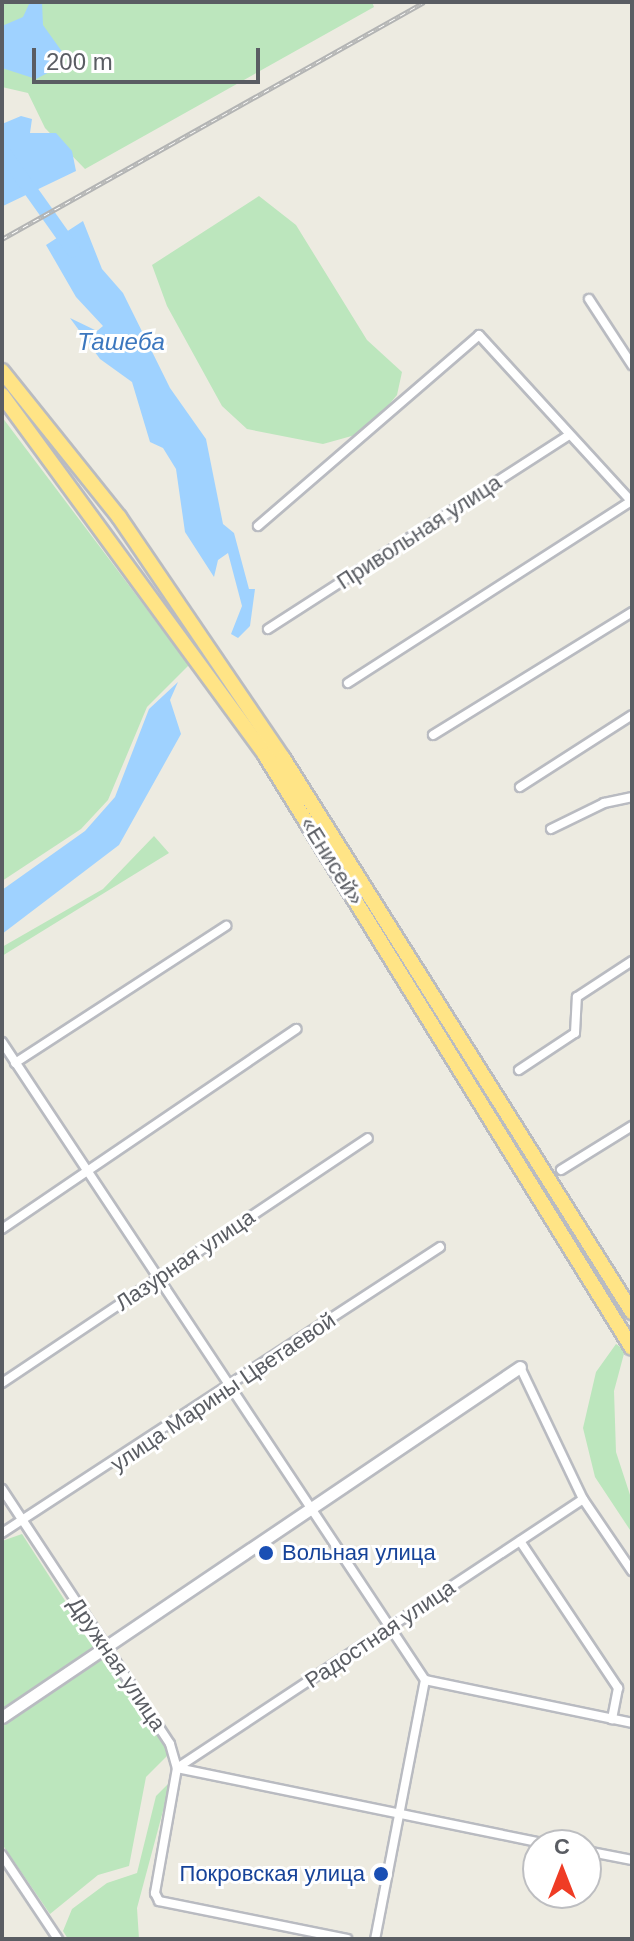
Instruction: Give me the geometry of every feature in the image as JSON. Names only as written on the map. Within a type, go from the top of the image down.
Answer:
[{"type":"highway","name":"«Енисей»","points":[[2,371],[119,517],[283,758],[632,1312]]},
{"type":"highway","name":"«Енисей»","points":[[2,395],[265,755],[632,1348]]},
{"type":"street","points":[[589,299],[632,365]]},
{"type":"street","points":[[258,526],[479,335],[632,501],[348,683]]},
{"type":"street","name":"Привольная улица","points":[[268,629],[569,435]]},
{"type":"street","points":[[433,735],[632,612]]},
{"type":"street","points":[[520,787],[632,715]]},
{"type":"street","points":[[551,829],[604,803],[632,797]]},
{"type":"street","points":[[15,1063],[226,926]]},
{"type":"street","points":[[519,1070],[575,1033],[577,997],[632,961]]},
{"type":"street","points":[[2,1229],[296,1029]]},
{"type":"street","points":[[2,1042],[425,1680],[375,1939]]},
{"type":"street","points":[[561,1170],[632,1126]]},
{"type":"street","name":"Лазурная улица","points":[[2,1383],[368,1138]]},
{"type":"street","name":"улица Марины Цветаевой","points":[[2,1533],[24,1523],[231,1388],[440,1247]]},
{"type":"street","points":[[2,1717],[520,1367],[583,1499],[632,1571]]},
{"type":"street","name":"Дружная улица","points":[[2,1489],[161,1729],[177,1768]]},
{"type":"street","name":"Радостная улица","points":[[177,1768],[583,1499]]},
{"type":"street","points":[[520,1541],[618,1688],[612,1719]]},
{"type":"street","points":[[425,1680],[632,1723]]},
{"type":"street","points":[[347,1939],[159,1901],[155,1893],[177,1768],[522,1839]]},
{"type":"street","points":[[602,1854],[632,1860]]},
{"type":"street","points":[[2,1855],[58,1939]]},
{"type":"green space","points":[[2,2],[372,2],[374,7],[85,169],[45,128],[28,93],[2,87]]},
{"type":"green space","points":[[259,196],[296,225],[367,340],[402,372],[397,395],[366,432],[323,444],[247,429],[222,406],[167,306],[152,265]]},
{"type":"green space","points":[[2,417],[189,665],[147,707],[108,800],[81,829],[2,881]]},
{"type":"green space","points":[[154,836],[169,853],[2,956],[2,947],[103,889]]},
{"type":"green space","points":[[616,1344],[625,1350],[614,1391],[616,1452],[632,1501],[632,1533],[595,1477],[583,1428],[596,1372]]},
{"type":"green space","points":[[22,1534],[95,1647],[2,1709],[2,1541]]},
{"type":"green space","points":[[99,1659],[115,1666],[170,1753],[146,1777],[129,1866],[98,1875],[50,1914],[2,1844],[2,1725]]},
{"type":"green space","points":[[171,1781],[137,1908],[139,1939],[68,1939],[63,1931],[72,1909],[107,1883],[137,1873],[156,1796]]},
{"type":"water","points":[[30,2],[42,2],[43,25],[63,53],[63,65],[36,79],[2,68],[2,26],[23,17]]},
{"type":"water","points":[[21,116],[32,119],[30,133],[56,133],[72,151],[76,171],[3,206],[2,124]]},
{"type":"water","name":"Ташеба","points":[[83,221],[102,269],[123,293],[170,388],[206,439],[223,524],[234,533],[249,589],[255,589],[250,626],[238,638],[231,634],[242,606],[228,553],[218,560],[214,577],[185,532],[176,469],[163,448],[150,442],[132,382],[100,359],[70,318],[97,331],[103,326],[76,297],[46,245]]},
{"type":"water","points":[[178,682],[170,700],[181,734],[119,845],[2,934],[2,890],[85,831],[115,797],[149,709]]},
{"type":"waterway","points":[[2,150],[73,250]]},
{"type":"railway","points":[[2,239],[424,2]]},
{"type":"place","name":"Вольная улица","points":[[266,1553]]},
{"type":"place","name":"Покровская улица","points":[[381,1874]]}]
